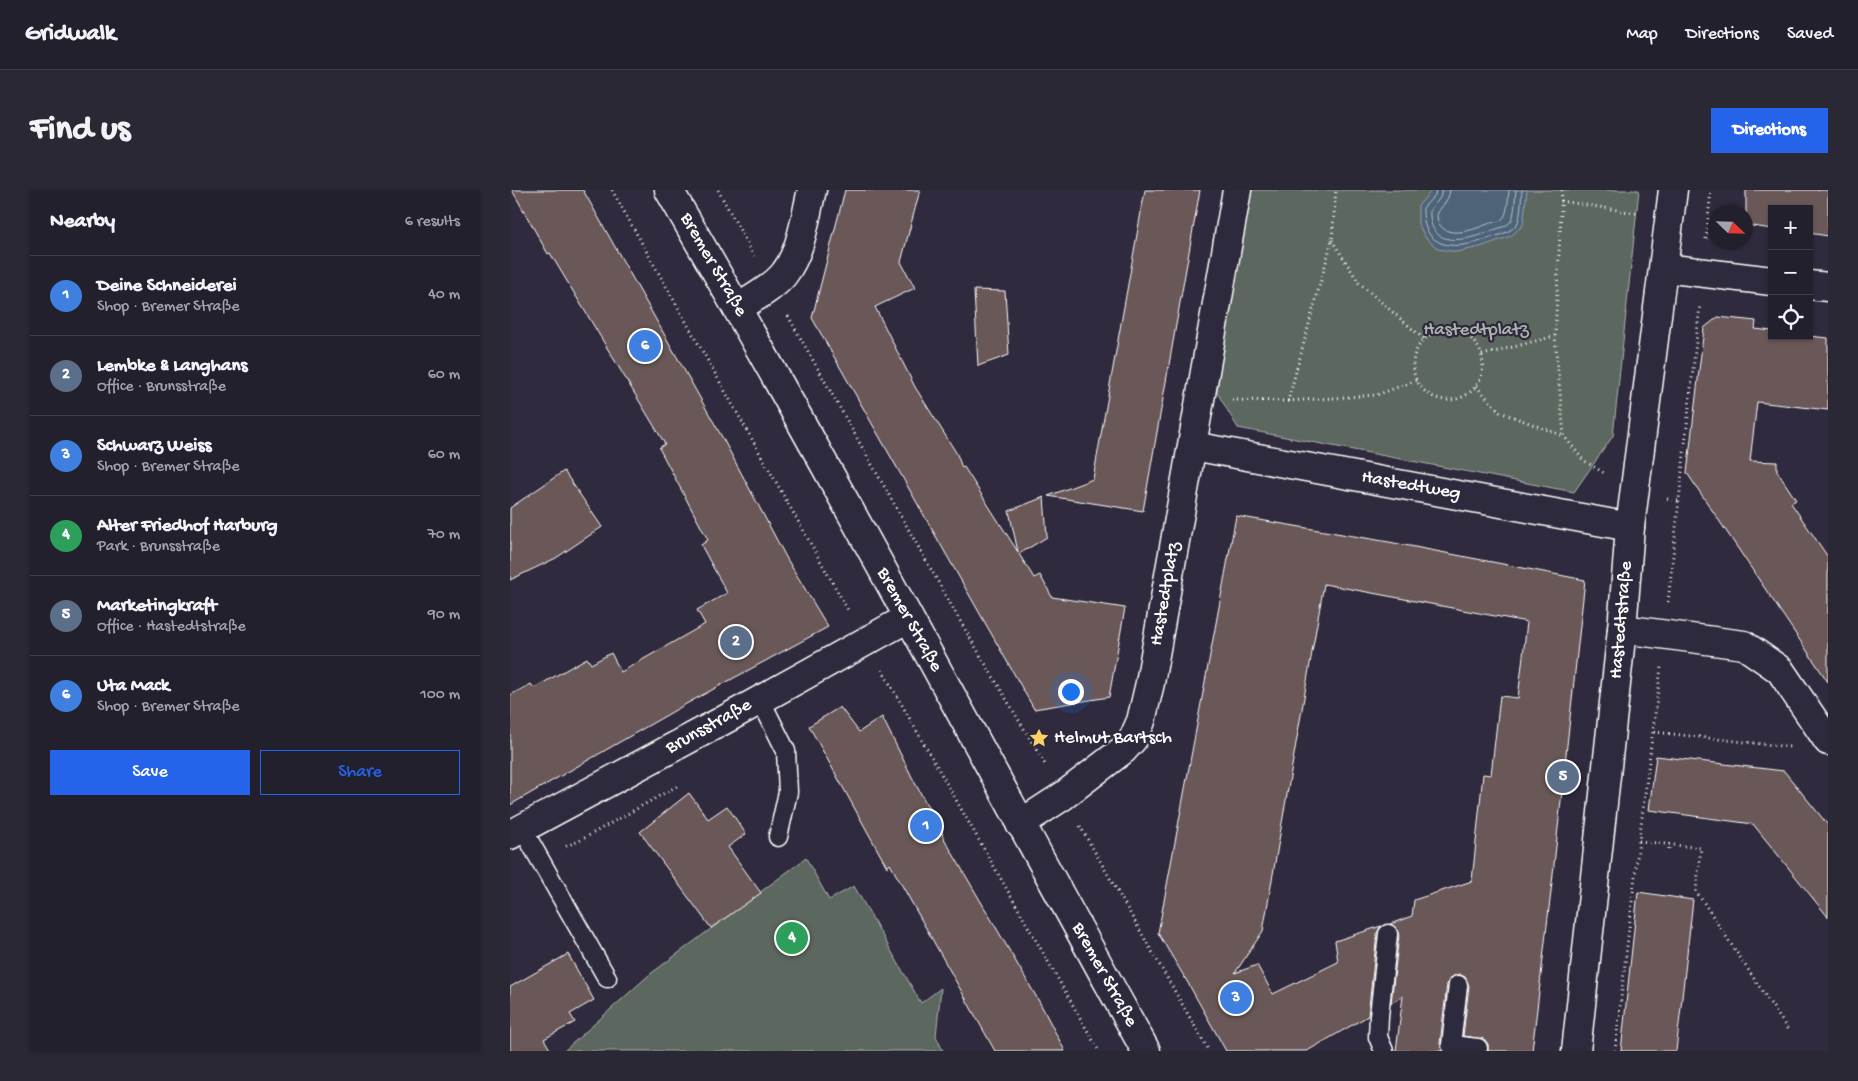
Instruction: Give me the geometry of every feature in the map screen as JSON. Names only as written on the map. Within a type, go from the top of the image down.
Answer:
[{"type":"street","name":"Bremer Straße","points":[[669,190],[738,308],[1146,1051]]},
{"type":"street","points":[[738,308],[771,286],[784,274],[795,255],[812,190]]},
{"type":"street","name":"Hastedtplatz","points":[[1020,824],[1063,796],[1124,750],[1133,739],[1141,721],[1150,683],[1237,190]]},
{"type":"street","name":"Hastedtstraße","points":[[1576,1051],[1622,629],[1630,527],[1673,190]]},
{"type":"street","points":[[1664,268],[1768,281]]},
{"type":"street","points":[[1813,285],[1828,287]]},
{"type":"street","name":"Hastedtweg","points":[[1192,446],[1630,527]]},
{"type":"street","name":"Brunsstraße","points":[[516,832],[908,618]]},
{"type":"street","points":[[1622,629],[1744,645],[1780,670],[1828,741]]},
{"type":"lane","points":[[760,699],[786,751],[788,792],[778,837]]},
{"type":"lane","points":[[516,832],[607,978]]},
{"type":"lane","points":[[1384,1051],[1378,1037],[1388,934]]},
{"type":"lane","points":[[1458,985],[1451,1046],[1478,1048]]},
{"type":"path","points":[[718,190],[963,626],[1063,796],[1208,1051]]},
{"type":"path","points":[[1288,401],[1332,240],[1336,190]]},
{"type":"path","points":[[1562,190],[1555,336],[1564,436]]},
{"type":"path","points":[[1706,243],[1711,190]]},
{"type":"path","points":[[1561,201],[1637,213]]},
{"type":"path","points":[[1332,240],[1359,283],[1424,339]]},
{"type":"path","points":[[1668,608],[1700,303]]},
{"type":"path","points":[[1446,330],[1458,331],[1468,336],[1482,354],[1484,365],[1482,376],[1476,386],[1467,394],[1456,399],[1445,400],[1433,396],[1424,390],[1417,380],[1414,358],[1417,348],[1424,339],[1435,332],[1446,330]]},
{"type":"path","points":[[1482,354],[1555,336]]},
{"type":"path","points":[[1199,399],[1288,401],[1378,395],[1417,380]]},
{"type":"path","points":[[1476,386],[1500,412],[1564,436],[1583,460]]},
{"type":"path","points":[[1615,1051],[1662,659]]},
{"type":"path","points":[[1654,732],[1799,748]]},
{"type":"path","points":[[1639,841],[1701,848],[1696,891],[1788,1030]]},
{"type":"path","points":[[1669,844],[1669,849]]},
{"type":"green space","name":"Hastedtplatz","points":[[1252,190],[1639,190],[1613,436],[1574,492],[1238,428],[1215,389]]},
{"type":"green space","points":[[806,858],[829,900],[854,886],[921,1003],[941,988],[936,1036],[943,1051],[564,1051],[649,975]]},
{"type":"water","points":[[1432,190],[1527,190],[1523,225],[1511,236],[1480,247],[1457,252],[1438,249],[1425,237],[1418,223],[1418,206]]},
{"type":"building","points":[[512,190],[583,190],[722,437],[787,559],[828,627],[686,704],[510,805],[510,695],[531,684],[534,688],[587,658],[591,664],[611,653],[621,672],[705,624],[697,610],[727,593],[701,545],[708,540],[659,448],[665,444],[550,253],[548,254]]},
{"type":"building","points":[[845,190],[920,190],[901,262],[915,288],[875,307],[915,387],[957,454],[962,468],[964,467],[1018,552],[1009,511],[1044,497],[1047,537],[1019,554],[1034,578],[1040,575],[1052,597],[1125,608],[1109,697],[1034,709],[812,318]]},
{"type":"building","points":[[1145,190],[1200,190],[1143,511],[1048,496],[1093,479]]},
{"type":"building","points":[[1746,190],[1828,190],[1828,236],[1813,234],[1813,205],[1768,205],[1768,228],[1753,226],[1753,205],[1746,205]]},
{"type":"building","points":[[974,290],[1005,291],[1009,355],[978,366]]},
{"type":"building","points":[[1718,317],[1756,321],[1755,329],[1768,331],[1768,340],[1813,340],[1813,336],[1828,338],[1828,410],[1757,402],[1750,461],[1777,462],[1777,471],[1796,500],[1791,503],[1828,557],[1828,682],[1687,473],[1704,328]]},
{"type":"building","points":[[564,471],[602,527],[556,558],[510,580],[510,508]]},
{"type":"building","points":[[1236,516],[1389,542],[1585,580],[1532,1051],[1488,1051],[1488,1044],[1484,1039],[1463,1036],[1469,986],[1465,977],[1459,974],[1450,978],[1447,984],[1440,1044],[1443,1051],[1396,1051],[1403,996],[1391,1003],[1399,935],[1397,929],[1390,924],[1412,916],[1414,900],[1472,881],[1483,774],[1491,775],[1500,696],[1518,698],[1527,622],[1324,584],[1263,931],[1235,973],[1257,965],[1273,994],[1338,962],[1335,941],[1381,926],[1377,933],[1368,1016],[1307,1051],[1226,1051],[1158,933]]},
{"type":"building","points":[[840,707],[859,732],[882,717],[942,835],[1040,1003],[1065,1051],[995,1051],[890,864],[887,867],[809,726]]},
{"type":"building","points":[[1656,756],[1784,771],[1828,825],[1828,917],[1753,824],[1649,810]]},
{"type":"building","points":[[689,793],[708,819],[727,806],[746,834],[728,847],[761,893],[711,928],[640,832]]},
{"type":"building","points":[[1638,892],[1693,900],[1676,1051],[1621,1051]]},
{"type":"building","points":[[568,954],[594,1000],[570,1014],[575,1022],[544,1039],[551,1051],[510,1051],[510,987]]},
{"type":"place","name":"Uta Mack","points":[[645,346]]},
{"type":"place","name":"Lembke & Langhans","points":[[736,642]]},
{"type":"place","name":"Helmut Bartsch","points":[[1039,738]]},
{"type":"place","name":"Marketingkraft","points":[[1563,777]]},
{"type":"place","name":"Deine Schneiderei","points":[[926,826]]},
{"type":"place","name":"Alter Friedhof Harburg","points":[[792,938]]},
{"type":"place","name":"Schwarz Weiss","points":[[1236,998]]}]
